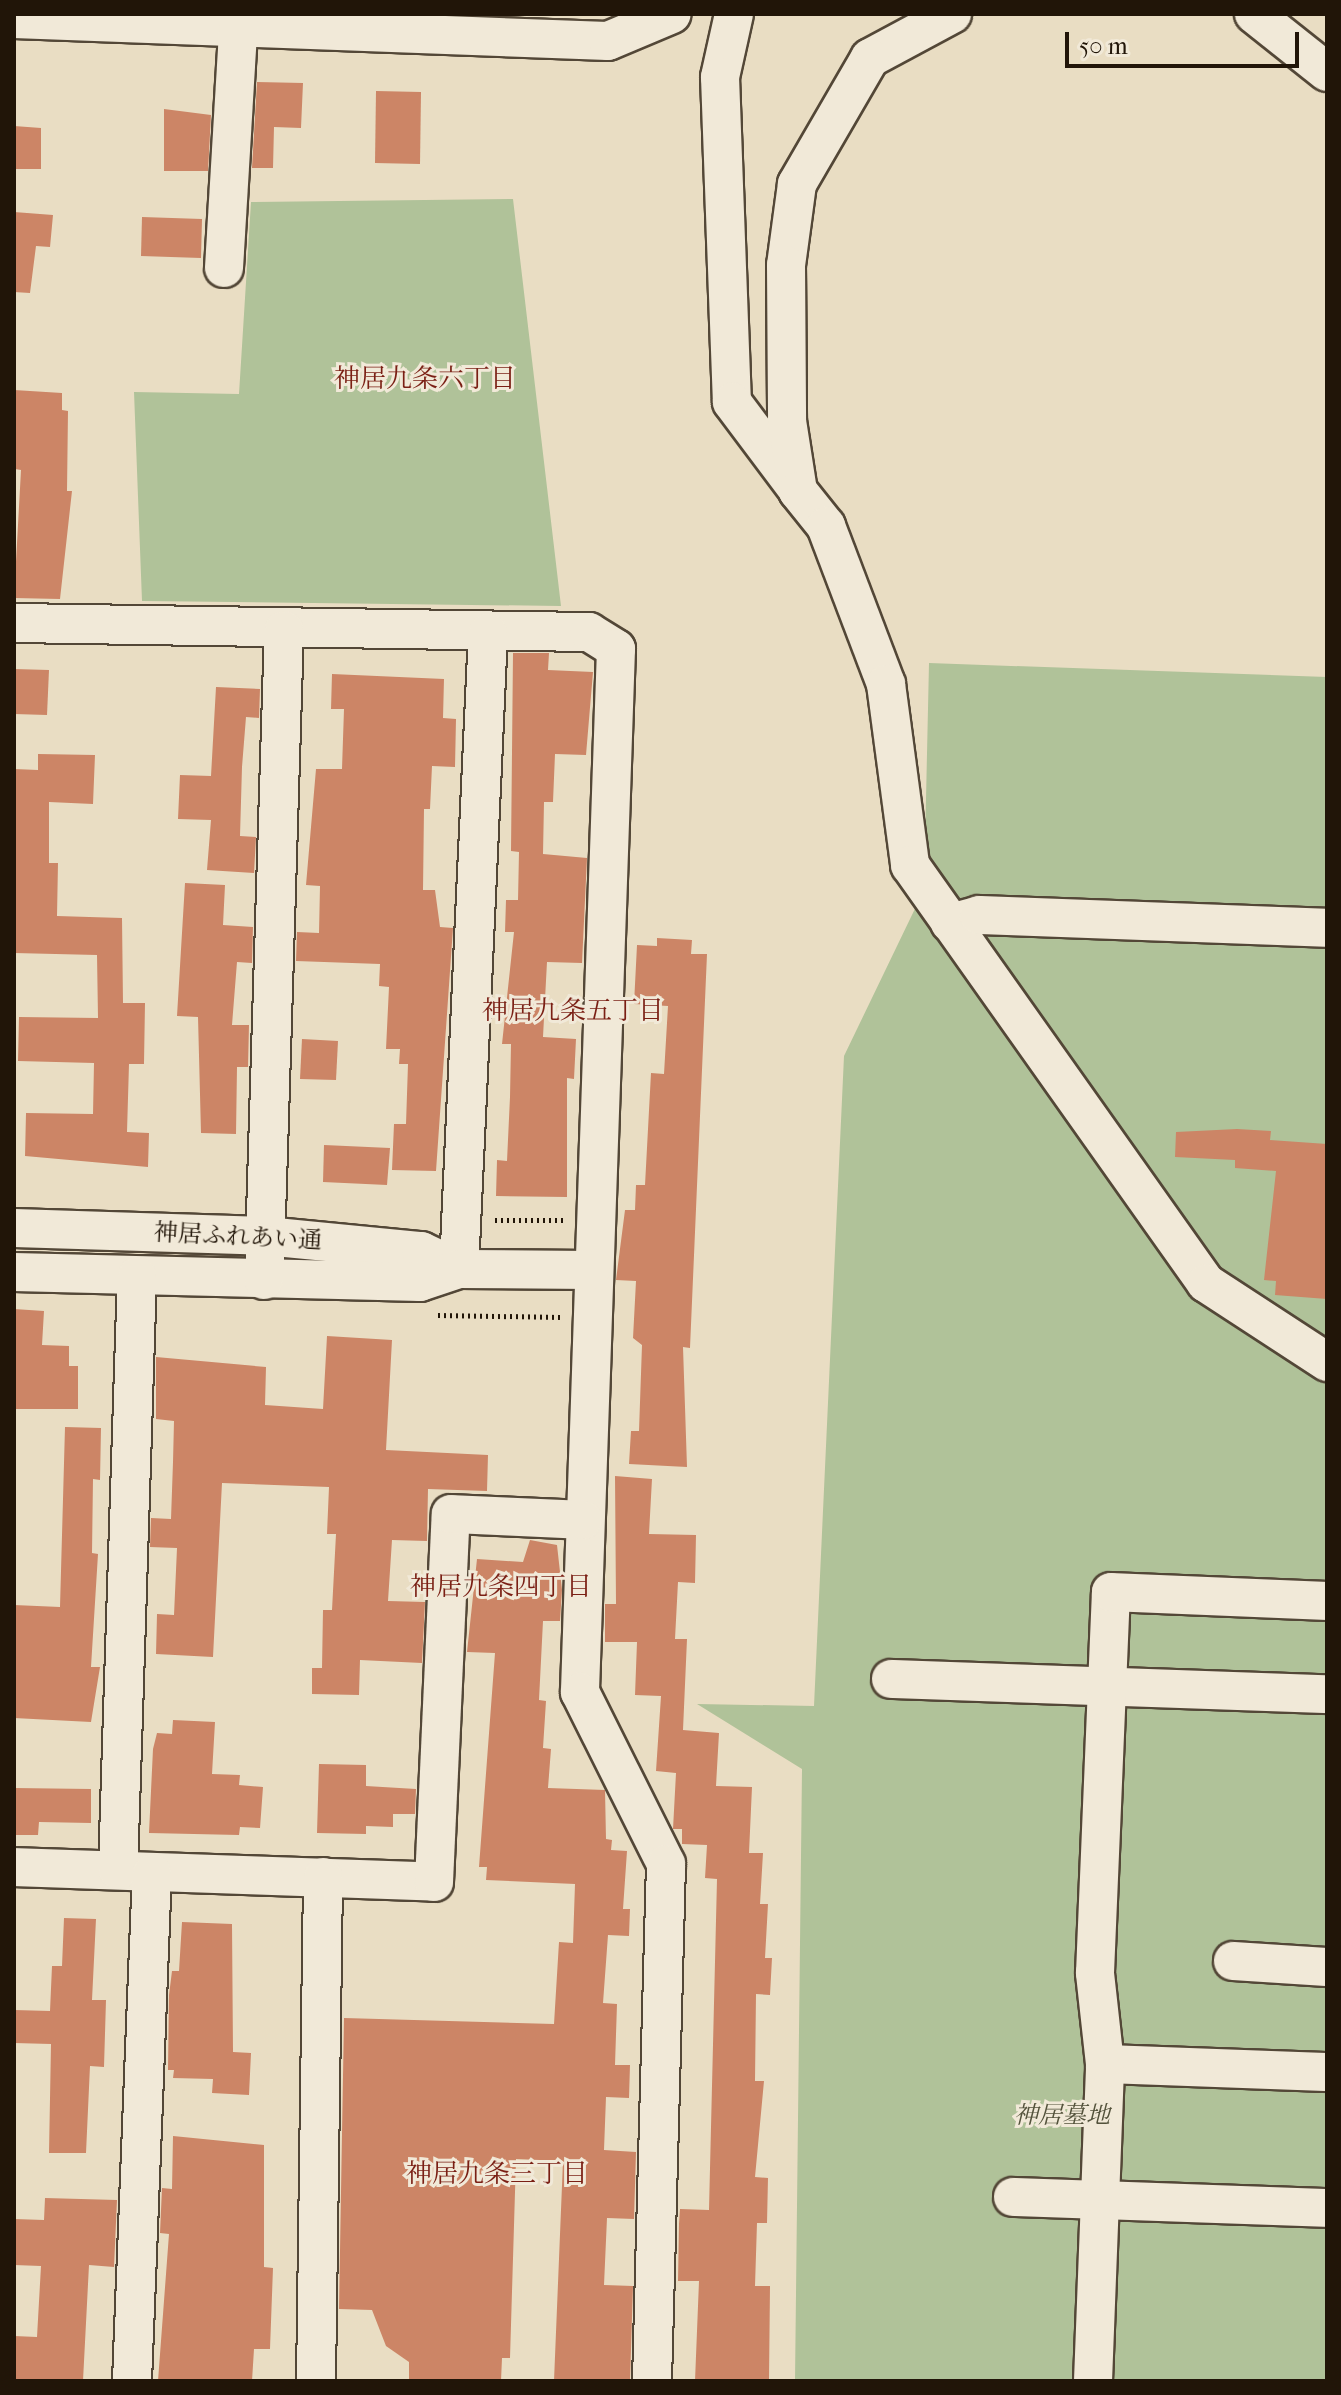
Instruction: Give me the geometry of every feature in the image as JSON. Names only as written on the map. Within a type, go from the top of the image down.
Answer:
[{"type":"street","points":[[14,19],[474,24],[608,41],[672,14]]},
{"type":"street","points":[[734,14],[720,77],[732,402],[826,526],[886,684],[910,865],[1206,1283],[1327,1362]]},
{"type":"street","points":[[798,491],[787,421],[786,280],[797,184],[870,58],[952,14]]},
{"type":"street","points":[[1254,14],[1327,72]]},
{"type":"street","points":[[224,268],[238,20]]},
{"type":"street","points":[[14,623],[284,630],[589,632],[616,649],[591,1270],[580,1692],[666,1864],[652,2381]]},
{"type":"street","points":[[264,1280],[284,630]]},
{"type":"street","points":[[459,1269],[488,633]]},
{"type":"street","points":[[950,923],[979,915],[1327,928]]},
{"type":"street","name":"神居ふれあい通","points":[[14,1228],[265,1236],[421,1251],[459,1269]]},
{"type":"street","name":"神居ふれあい通","points":[[14,1272],[420,1282],[459,1269],[591,1270]]},
{"type":"street","points":[[132,2381],[137,1276]]},
{"type":"street","points":[[14,1867],[434,1882],[451,1514],[583,1520]]},
{"type":"street","points":[[1093,2381],[1105,2064],[1095,1973],[1111,1592],[1327,1601]]},
{"type":"street","points":[[891,1679],[1327,1694]]},
{"type":"street","points":[[316,2381],[323,1877]]},
{"type":"street","points":[[1233,1961],[1327,1967]]},
{"type":"street","points":[[1105,2064],[1327,2072]]},
{"type":"street","points":[[1013,2197],[1327,2208]]},
{"type":"green space","points":[[513,199],[561,606],[142,601],[134,392],[239,394],[251,202]]},
{"type":"green space","name":"神居墓地","points":[[929,663],[1327,677],[1327,2381],[795,2381],[802,1769],[697,1704],[814,1706],[844,1056],[924,890]]},
{"type":"building","points":[[257,82],[303,83],[301,128],[274,127],[273,168],[252,168]]},
{"type":"building","points":[[376,91],[421,92],[420,164],[375,163]]},
{"type":"building","points":[[164,109],[211,115],[208,171],[164,171]]},
{"type":"building","points":[[14,126],[41,128],[41,169],[14,169]]},
{"type":"building","points":[[14,212],[53,215],[50,247],[36,246],[30,293],[14,292]]},
{"type":"building","points":[[142,217],[202,219],[201,258],[141,256]]},
{"type":"building","points":[[14,390],[62,393],[62,410],[68,411],[67,491],[72,491],[60,599],[14,598],[21,470],[15,469]]},
{"type":"building","points":[[513,653],[549,653],[548,670],[593,672],[586,755],[555,754],[553,802],[544,802],[543,854],[587,858],[582,963],[547,962],[543,1037],[576,1039],[574,1079],[567,1078],[567,1197],[496,1196],[497,1160],[507,1161],[510,1097],[511,1044],[502,1044],[514,932],[505,932],[506,900],[518,900],[519,852],[511,851]]},
{"type":"building","points":[[14,669],[49,670],[47,715],[14,714]]},
{"type":"building","points":[[332,674],[444,679],[443,718],[456,719],[455,767],[432,766],[430,809],[424,809],[423,890],[435,890],[440,927],[453,928],[436,1171],[392,1170],[394,1124],[406,1124],[408,1064],[399,1064],[400,1049],[386,1049],[389,987],[379,986],[380,964],[296,961],[297,932],[319,933],[320,886],[306,885],[316,769],[342,769],[344,709],[331,709]]},
{"type":"building","points":[[216,687],[260,689],[259,718],[246,717],[242,767],[240,836],[256,837],[254,873],[207,870],[211,820],[178,819],[180,775],[211,776]]},
{"type":"building","points":[[38,754],[95,755],[93,804],[49,802],[49,863],[58,863],[57,916],[122,918],[123,1003],[145,1003],[144,1064],[129,1064],[127,1132],[149,1133],[148,1167],[25,1156],[26,1113],[93,1114],[94,1063],[18,1061],[19,1017],[98,1018],[97,955],[14,953],[14,769],[38,770]]},
{"type":"building","points":[[185,883],[225,885],[223,925],[253,927],[252,963],[237,962],[232,1025],[249,1025],[248,1067],[237,1067],[236,1134],[201,1133],[198,1017],[177,1016]]},
{"type":"building","points":[[657,938],[692,940],[691,954],[707,954],[690,1348],[683,1347],[687,1467],[629,1464],[631,1431],[639,1431],[642,1345],[633,1338],[636,1281],[616,1280],[625,1210],[635,1210],[636,1185],[645,1185],[651,1073],[664,1074],[668,1006],[634,1004],[637,945],[657,946]]},
{"type":"building","points":[[302,1039],[338,1041],[336,1080],[300,1079]]},
{"type":"building","points":[[1271,1131],[1270,1140],[1327,1144],[1327,1299],[1275,1295],[1276,1281],[1264,1280],[1276,1171],[1235,1168],[1235,1160],[1175,1157],[1176,1132]]},
{"type":"building","points":[[324,1145],[390,1148],[387,1185],[323,1182]]},
{"type":"building","points":[[14,1309],[44,1311],[42,1345],[69,1346],[69,1366],[78,1366],[78,1409],[14,1409]]},
{"type":"building","points":[[327,1336],[392,1340],[386,1450],[488,1455],[487,1491],[428,1489],[427,1541],[392,1540],[388,1601],[425,1602],[422,1663],[360,1660],[359,1695],[312,1694],[312,1668],[322,1668],[323,1610],[332,1610],[336,1534],[327,1534],[329,1487],[222,1483],[213,1657],[156,1654],[157,1614],[174,1615],[177,1548],[150,1547],[151,1518],[171,1519],[173,1462],[174,1421],[156,1419],[156,1357],[266,1367],[265,1405],[323,1409]]},
{"type":"building","points":[[65,1427],[101,1428],[100,1480],[93,1479],[92,1553],[98,1554],[91,1667],[100,1667],[91,1722],[14,1718],[14,1605],[60,1607]]},
{"type":"building","points":[[615,1476],[652,1479],[649,1534],[696,1535],[695,1583],[678,1582],[675,1639],[687,1639],[683,1730],[719,1733],[716,1786],[752,1787],[749,1853],[763,1853],[760,1904],[768,1904],[765,1958],[772,1958],[770,1995],[756,1994],[755,2081],[764,2081],[755,2177],[768,2178],[767,2223],[757,2223],[755,2286],[770,2286],[769,2381],[695,2381],[699,2281],[678,2281],[679,2224],[680,2209],[709,2210],[717,1879],[705,1878],[707,1845],[682,1844],[682,1829],[673,1829],[676,1773],[656,1771],[661,1696],[635,1695],[637,1642],[605,1642],[605,1604],[616,1604]]},
{"type":"building","points":[[530,1540],[557,1545],[562,1590],[560,1621],[543,1621],[539,1700],[546,1701],[543,1748],[551,1749],[548,1788],[605,1790],[606,1839],[612,1840],[611,1850],[627,1851],[623,1909],[630,1909],[629,1936],[608,1935],[603,2003],[617,2004],[615,2065],[630,2065],[629,2098],[606,2097],[604,2150],[636,2152],[634,2219],[607,2218],[604,2285],[633,2286],[630,2381],[554,2381],[563,2161],[516,2159],[510,2358],[502,2358],[501,2381],[409,2381],[409,2362],[386,2346],[372,2310],[339,2309],[344,2018],[554,2024],[559,1942],[573,1943],[575,1884],[486,1880],[487,1867],[479,1867],[495,1653],[467,1652],[477,1559],[523,1562]]},
{"type":"building","points":[[173,1720],[215,1722],[212,1774],[240,1775],[239,1785],[263,1787],[260,1828],[240,1827],[239,1835],[149,1833],[153,1749],[157,1733],[172,1734]]},
{"type":"building","points":[[319,1764],[366,1765],[366,1786],[416,1789],[415,1814],[393,1814],[393,1827],[366,1826],[366,1834],[317,1833]]},
{"type":"building","points":[[14,1788],[91,1789],[91,1823],[39,1822],[38,1835],[14,1835]]},
{"type":"building","points":[[64,1918],[96,1919],[92,2000],[106,2000],[104,2067],[90,2066],[86,2153],[49,2153],[51,2044],[14,2043],[14,2010],[50,2011],[52,1966],[62,1966]]},
{"type":"building","points":[[182,1922],[232,1924],[233,2052],[251,2053],[249,2095],[212,2093],[213,2079],[173,2078],[174,2070],[168,2070],[169,1995],[172,1971],[179,1971]]},
{"type":"building","points":[[173,2136],[264,2145],[264,2267],[273,2268],[270,2349],[254,2349],[252,2381],[158,2381],[169,2234],[160,2233],[162,2188],[172,2189]]},
{"type":"building","points":[[45,2198],[117,2200],[114,2267],[89,2265],[83,2381],[14,2381],[14,2336],[37,2337],[41,2266],[14,2265],[14,2219],[44,2220]]},
{"type":"district","name":"神居九条六丁目","points":[[425,379]]},
{"type":"district","name":"神居九条五丁目","points":[[573,1011]]},
{"type":"district","name":"神居九条四丁目","points":[[501,1587]]},
{"type":"district","name":"神居九条三丁目","points":[[497,2174]]}]
